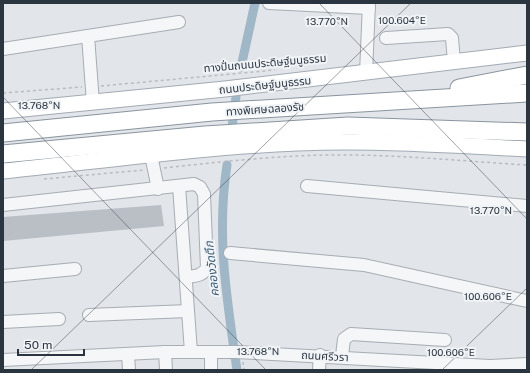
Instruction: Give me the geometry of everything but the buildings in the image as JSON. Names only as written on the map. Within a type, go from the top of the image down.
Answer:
[{"type":"highway","points":[[436,96],[527,75]]},
{"type":"highway","name":"ทางพิเศษฉลองรัช","points":[[3,133],[212,112],[400,100],[436,96],[527,93]]},
{"type":"highway","name":"ทางพิเศษฉลองรัช","points":[[3,154],[205,135],[348,126],[527,132]]},
{"type":"main road","name":"ถนนประดิษฐ์มนูธรรม","points":[[3,111],[93,103],[366,73],[527,53]]},
{"type":"main road","points":[[3,171],[153,162],[244,146],[344,142],[527,149]]},
{"type":"street","points":[[269,3],[369,5],[366,73]]},
{"type":"street","points":[[3,49],[179,22]]},
{"type":"street","points":[[386,38],[448,34],[452,38],[454,62]]},
{"type":"street","points":[[88,36],[93,103]]},
{"type":"street","points":[[153,162],[158,189]]},
{"type":"street","points":[[3,205],[194,184],[200,187],[204,194],[207,268],[199,275],[186,277]]},
{"type":"street","points":[[179,186],[191,352]]},
{"type":"street","points":[[307,186],[527,206]]},
{"type":"street","points":[[230,253],[364,265],[527,301]]},
{"type":"street","points":[[3,276],[75,269]]},
{"type":"street","points":[[89,315],[188,311]]},
{"type":"street","points":[[3,322],[59,319]]},
{"type":"street","points":[[342,356],[344,338],[351,334],[445,340]]},
{"type":"street","points":[[165,352],[166,370]]},
{"type":"street","name":"ถนนศรีวรา","points":[[9,363],[165,352],[235,352],[342,356],[428,366],[490,366],[527,364]]},
{"type":"street","points":[[211,352],[211,370]]},
{"type":"street","points":[[128,354],[129,370]]},
{"type":"street","points":[[319,370],[320,355]]},
{"type":"path","name":"ทางปั่นถนนประดิษฐ์มนูธรรม","points":[[3,93],[92,87],[280,70]]},
{"type":"path","points":[[41,180],[153,162],[235,161],[328,155],[380,156],[527,165]]},
{"type":"waterway","name":"คลองวัดตึก","points":[[241,67],[255,3]]},
{"type":"waterway","name":"คลองวัดตึก","points":[[231,135],[236,97]]},
{"type":"waterway","name":"คลองวัดตึก","points":[[227,165],[223,217],[224,268],[237,370]]}]
